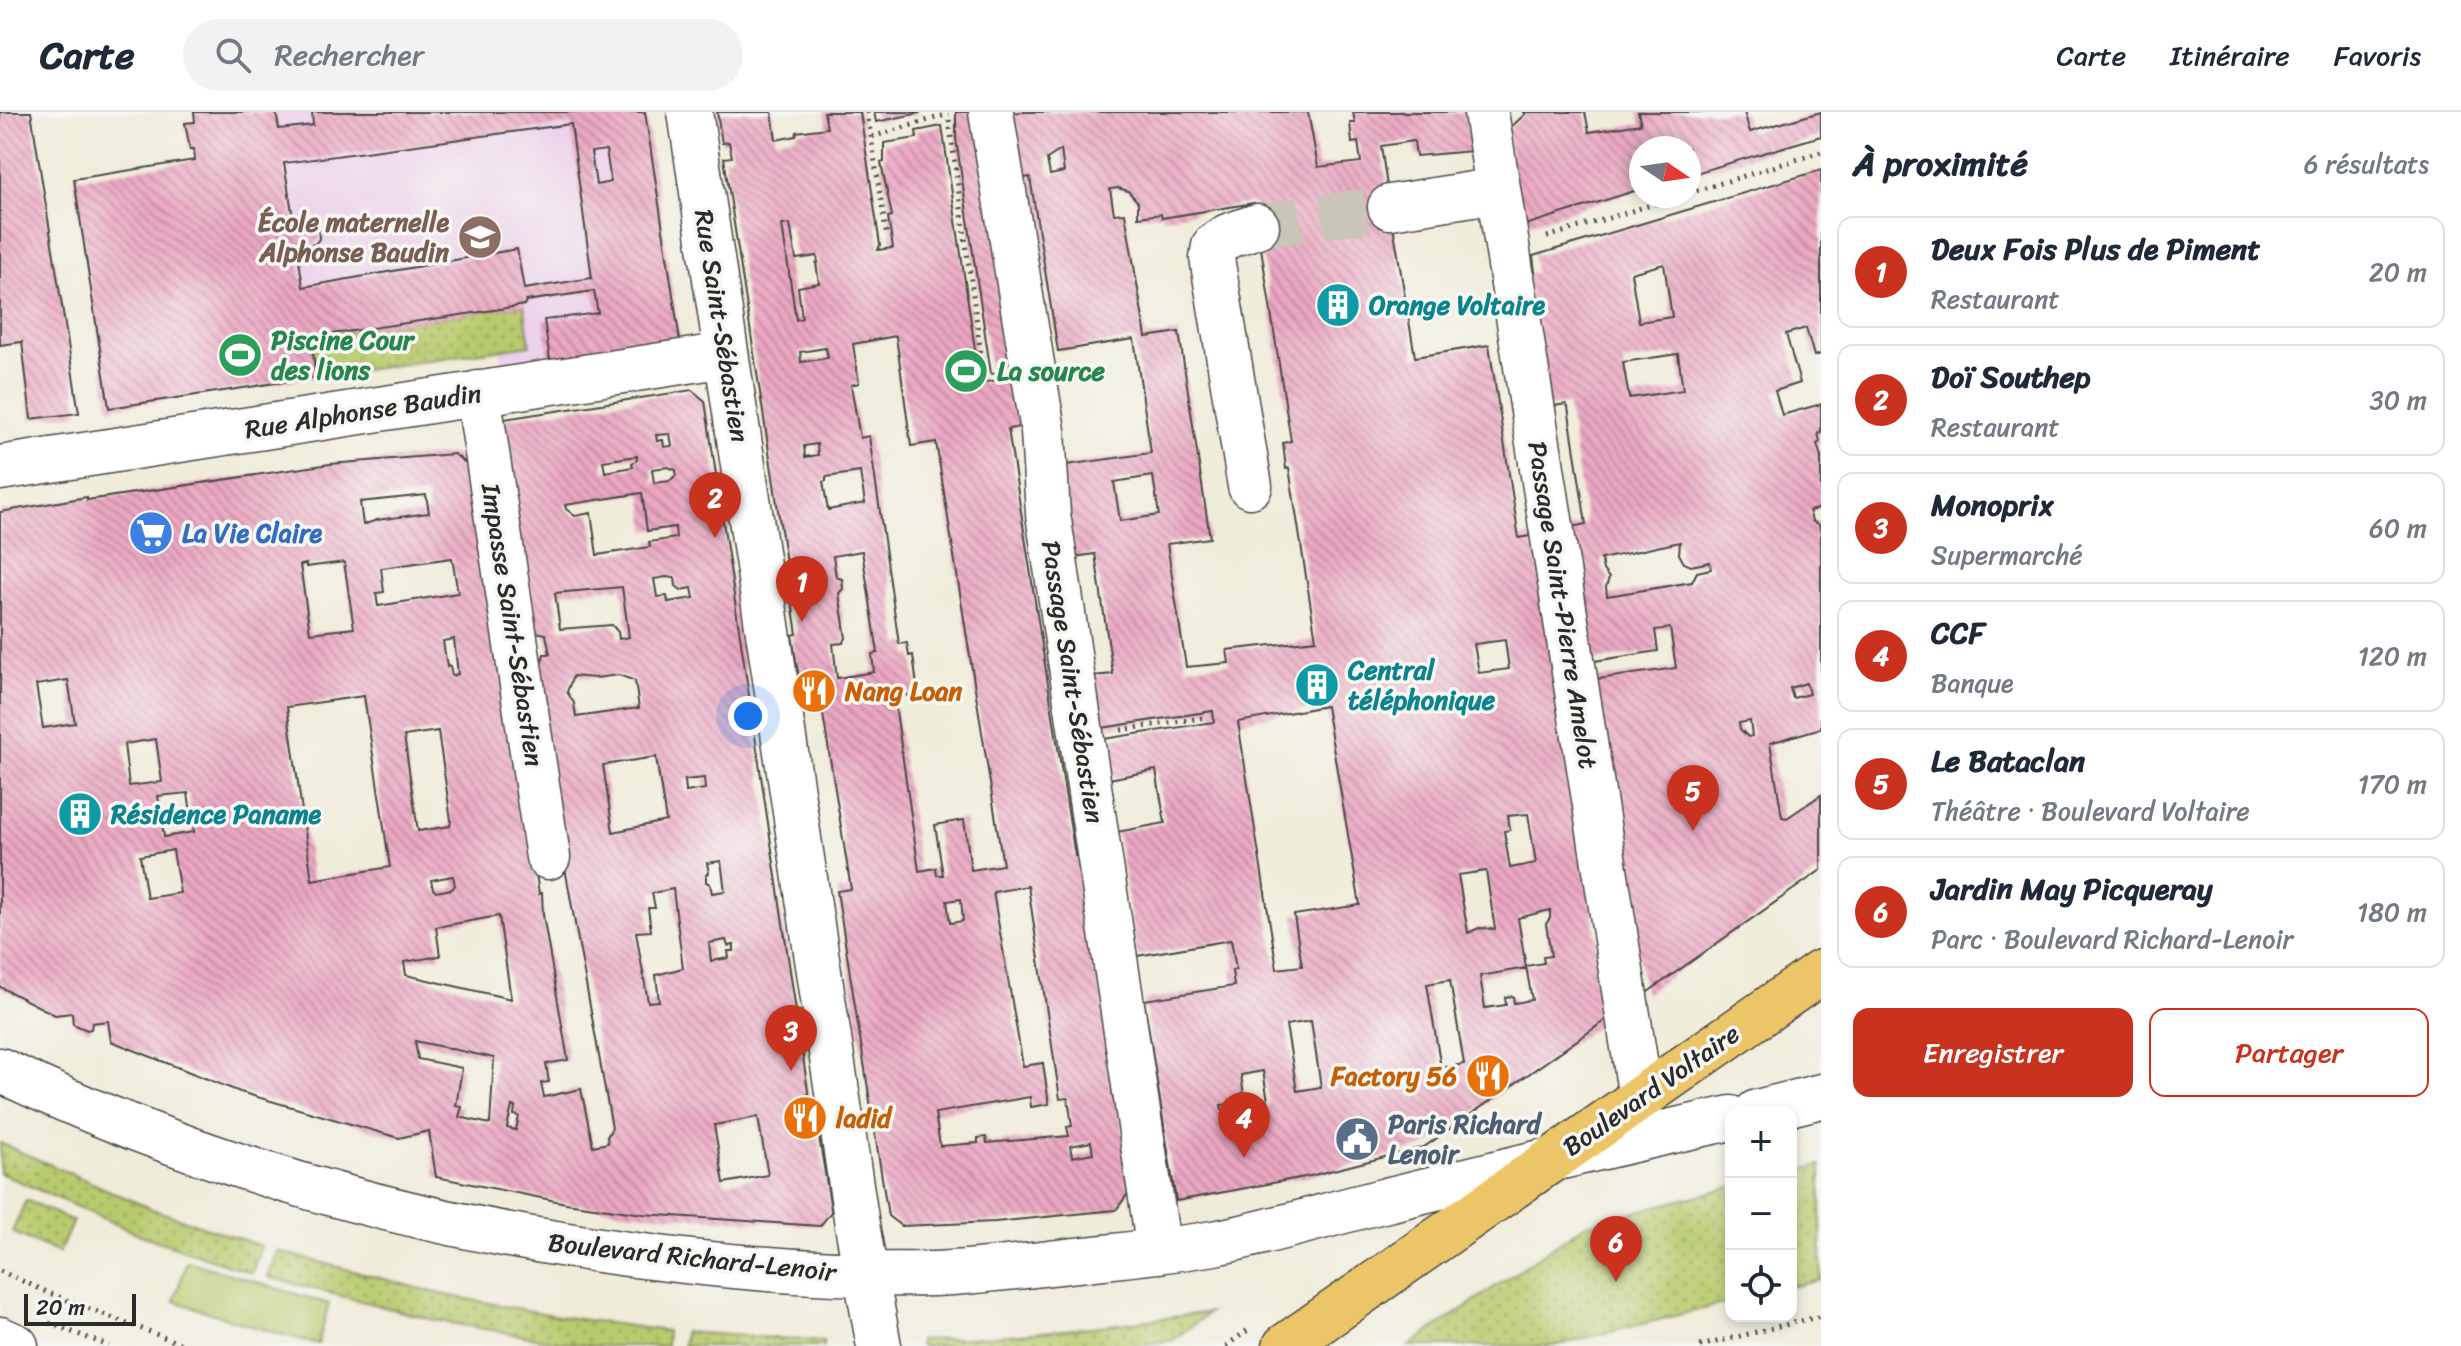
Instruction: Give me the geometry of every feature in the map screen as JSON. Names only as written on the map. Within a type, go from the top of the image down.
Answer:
[{"type":"main road","name":"Boulevard Voltaire","points":[[1285,1346],[1821,972]]},
{"type":"street","name":"Rue Saint-Sébastien","points":[[690,112],[857,1225],[879,1346]]},
{"type":"street","name":"Passage Saint-Pierre Amelot","points":[[1486,112],[1641,1098]]},
{"type":"street","name":"Passage Saint-Sébastien","points":[[963,113],[1043,431],[1048,514],[1159,1251]]},
{"type":"street","points":[[1390,207],[1498,190]]},
{"type":"street","points":[[1250,486],[1212,258],[1214,246],[1228,236],[1257,226]]},
{"type":"street","name":"Rue Alphonse Baudin","points":[[0,468],[726,355]]},
{"type":"street","name":"Impasse Saint-Sébastien","points":[[478,393],[548,857]]},
{"type":"street","name":"Boulevard Richard-Lenoir","points":[[0,1070],[208,1156],[336,1195],[464,1228],[585,1249],[715,1265],[867,1275],[965,1272],[1159,1251],[1221,1241],[1553,1157],[1725,1119]]},
{"type":"street","points":[[1781,1106],[1821,1096]]},
{"type":"street","points":[[0,1339],[16,1346]]},
{"type":"path","points":[[867,112],[887,238]]},
{"type":"path","points":[[872,137],[963,113]]},
{"type":"path","points":[[963,113],[948,125],[984,376]]},
{"type":"path","points":[[1701,189],[1821,152]]},
{"type":"path","points":[[1536,241],[1642,208]]},
{"type":"path","points":[[1117,731],[1208,717]]},
{"type":"path","points":[[0,1271],[187,1346]]},
{"type":"path","points":[[1700,1346],[1821,1316]]},
{"type":"shaded area","name":"École maternelle Alphonse Baudin","points":[[277,112],[645,112],[680,341],[503,370],[494,310],[311,337]]},
{"type":"green space","points":[[524,305],[530,345],[316,377],[311,337]]},
{"type":"green space","points":[[0,1143],[152,1209],[261,1246],[252,1273],[143,1236],[0,1173]]},
{"type":"green space","points":[[1821,1165],[1821,1280],[1797,1286],[1797,1178],[1797,1171]]},
{"type":"green space","points":[[1725,1189],[1725,1303],[1554,1346],[1409,1346],[1586,1224]]},
{"type":"green space","points":[[26,1200],[73,1221],[59,1253],[12,1232]]},
{"type":"green space","points":[[277,1251],[441,1294],[558,1316],[667,1331],[666,1346],[592,1346],[434,1320],[268,1277]]},
{"type":"green space","points":[[187,1261],[329,1304],[318,1344],[174,1301]]},
{"type":"green space","points":[[1210,1312],[1173,1340],[1130,1346],[919,1346],[919,1340],[1029,1333]]},
{"type":"green space","points":[[684,1332],[823,1341],[823,1346],[683,1346]]},
{"type":"building","points":[[0,112],[31,112],[79,413],[31,419],[22,342],[0,345]]},
{"type":"building","points":[[194,112],[276,112],[279,129],[313,125],[312,112],[645,112],[680,341],[550,360],[544,320],[598,313],[594,291],[526,301],[524,305],[494,310],[311,337],[316,377],[109,408],[74,179],[195,160],[185,123],[195,122]],"holes":[[[571,124],[592,278],[524,289],[517,249],[303,287],[297,247],[315,244],[319,239],[318,226],[308,222],[294,224],[284,163]],[[606,150],[611,182],[596,185],[591,152]]]},
{"type":"building","points":[[717,112],[772,112],[776,140],[796,136],[797,132],[827,128],[824,112],[860,112],[880,245],[878,250],[893,248],[888,217],[892,216],[881,163],[884,162],[884,143],[917,138],[916,131],[942,126],[980,383],[1016,377],[1015,371],[991,374],[956,139],[956,112],[981,112],[1031,425],[1008,429],[1075,856],[1081,855],[1132,1188],[1116,1210],[995,1222],[901,1226],[888,1216],[837,891],[851,889],[822,708],[804,711],[792,635],[797,634],[724,158],[732,157],[729,142],[722,143]],"holes":[[[790,224],[796,259],[817,256],[818,263],[819,283],[798,287],[802,318],[796,320],[782,225]],[[896,336],[911,446],[936,442],[1003,865],[971,870],[964,820],[935,825],[943,875],[937,875],[936,868],[919,871],[894,697],[918,694],[913,655],[909,656],[907,643],[899,644],[869,436],[860,438],[851,385],[859,383],[853,344]],[[826,348],[828,358],[801,362],[800,352]],[[817,444],[818,455],[805,457],[804,446]],[[860,472],[865,503],[828,510],[823,482],[826,477]],[[862,551],[878,653],[872,654],[874,672],[837,678],[833,644],[843,643],[846,638],[839,593],[843,589],[842,579],[836,577],[833,556]],[[1028,886],[1060,1099],[1068,1098],[1072,1126],[1067,1127],[1069,1136],[987,1143],[986,1137],[978,1138],[978,1143],[940,1146],[935,1113],[1030,1097],[1031,1107],[1049,1104],[1043,1063],[1023,1066],[993,892]],[[961,899],[963,921],[950,923],[947,901]],[[1091,1142],[1093,1153],[1072,1157],[1070,1146]]]},
{"type":"building","points":[[874,112],[920,112],[920,113],[876,122]]},
{"type":"building","points":[[1308,112],[1318,167],[1361,162],[1358,142],[1352,143],[1350,123],[1355,123],[1353,112],[1466,112],[1472,151],[1416,156],[1414,141],[1381,146],[1390,207],[1415,357],[1489,345],[1519,538],[1535,535],[1608,1015],[1603,1022],[1424,1147],[1310,1176],[1176,1201],[1144,1000],[1234,986],[1232,970],[1236,969],[1231,940],[1137,956],[1117,832],[1165,823],[1156,770],[1109,779],[1103,739],[1214,722],[1213,711],[1101,728],[1093,676],[1113,674],[1095,554],[1074,557],[1059,466],[1151,453],[1134,339],[1058,351],[1030,177],[1014,180],[1004,114]],"holes":[[[1061,150],[1064,172],[1050,175],[1047,159]],[[1118,188],[1128,191],[1138,202],[1138,217],[1161,214],[1162,218],[1254,203],[1291,441],[1283,443],[1286,469],[1289,468],[1316,640],[1227,650],[1229,663],[1186,667],[1167,544],[1210,538],[1179,332],[1146,337],[1125,213],[1114,214],[1110,189]],[[1153,476],[1159,515],[1120,521],[1114,482]],[[1505,640],[1509,669],[1479,673],[1474,644]],[[1326,706],[1360,905],[1294,915],[1302,966],[1277,969],[1238,722]],[[1528,814],[1536,863],[1510,868],[1504,831],[1510,830],[1508,816]],[[1486,871],[1495,929],[1479,928],[1468,933],[1458,875]],[[1550,910],[1546,924],[1551,956],[1543,957],[1544,963],[1526,966],[1532,1000],[1514,1003],[1513,996],[1505,997],[1506,1005],[1485,1008],[1480,976],[1526,968],[1518,918]],[[1450,980],[1464,1064],[1441,1068],[1427,984]],[[1311,1021],[1321,1087],[1297,1091],[1286,1025]],[[1263,1071],[1269,1107],[1222,1110],[1221,1105],[1245,1102],[1241,1075]]]},
{"type":"building","points":[[1585,112],[1589,132],[1641,124],[1638,112],[1744,112],[1750,132],[1821,112],[1821,136],[1701,171],[1701,136],[1629,136],[1629,193],[1519,227],[1507,131],[1525,114]]},
{"type":"building","points":[[1821,170],[1821,354],[1814,356],[1806,328],[1786,334],[1800,383],[1775,391],[1782,415],[1821,404],[1820,442],[1817,444],[1821,457],[1821,508],[1809,511],[1821,532],[1821,728],[1770,743],[1782,817],[1787,818],[1821,795],[1821,870],[1645,994],[1591,680],[1676,668],[1670,628],[1655,630],[1658,651],[1588,662],[1567,528],[1586,524],[1568,407],[1566,404],[1547,407],[1526,274],[1535,272],[1533,256]],"holes":[[[1664,264],[1672,317],[1639,322],[1631,273]],[[1678,354],[1683,390],[1629,398],[1623,362]],[[1680,542],[1679,554],[1684,563],[1691,566],[1710,562],[1711,569],[1697,572],[1692,582],[1607,596],[1609,578],[1603,570],[1601,559]],[[1806,683],[1809,694],[1793,698],[1790,688]],[[1750,721],[1752,736],[1748,737],[1740,729],[1739,723]]]},
{"type":"building","points":[[692,390],[705,401],[808,1091],[811,1107],[814,1107],[831,1209],[820,1226],[643,1214],[566,1203],[436,1177],[429,1131],[399,1138],[240,1092],[111,1041],[108,1021],[92,1023],[91,1029],[87,1030],[73,1024],[72,1013],[55,1015],[0,987],[0,512],[330,464],[454,454],[476,471],[539,894],[542,893],[568,1060],[546,1064],[549,1082],[541,1083],[544,1097],[581,1089],[593,1146],[608,1143],[607,1137],[612,1128],[563,857],[537,680],[544,654],[550,654],[546,634],[530,631],[504,419]],"holes":[[[670,434],[672,446],[664,447],[663,440],[657,441],[656,435]],[[637,456],[633,467],[605,472],[603,461]],[[668,467],[676,470],[670,481],[654,483],[652,469]],[[642,493],[647,531],[675,527],[676,538],[649,542],[650,547],[597,555],[591,513],[575,516],[565,505]],[[426,495],[429,513],[377,520],[363,525],[360,502]],[[452,558],[458,593],[378,606],[376,593],[384,592],[381,568]],[[344,562],[354,628],[310,633],[300,565],[306,564],[306,567]],[[675,578],[676,586],[681,590],[692,588],[694,598],[668,602],[667,596],[657,597],[654,579]],[[622,587],[629,637],[619,639],[612,625],[560,629],[555,593]],[[454,639],[458,674],[452,676],[450,666],[447,667],[443,641]],[[619,675],[635,681],[639,708],[576,717],[574,703],[567,692],[573,676],[595,678]],[[68,680],[75,723],[43,728],[36,685]],[[364,696],[390,867],[312,880],[287,707]],[[438,731],[450,826],[418,831],[404,736]],[[156,739],[162,782],[129,786],[124,744]],[[656,757],[666,821],[613,832],[603,765]],[[704,778],[705,789],[686,792],[685,780]],[[188,793],[194,832],[164,837],[158,796]],[[173,850],[180,893],[147,898],[140,856]],[[721,861],[725,891],[712,893],[710,884],[706,882],[709,873],[707,863]],[[453,876],[455,885],[452,889],[436,892],[431,880]],[[673,889],[683,968],[656,975],[659,1001],[648,1002],[636,932],[651,931],[648,908],[655,908],[652,893]],[[499,916],[511,999],[406,975],[404,962],[440,956],[436,927]],[[726,940],[728,946],[734,945],[734,951],[728,951],[729,958],[711,961],[709,943]],[[415,1041],[494,1058],[490,1124],[459,1117],[462,1107],[456,1106],[462,1068],[418,1059]],[[512,1106],[515,1107],[514,1115],[519,1116],[516,1130],[507,1128]],[[758,1117],[768,1175],[724,1183],[714,1125]]]},
{"type":"tunnel","points":[[1257,226],[1390,207]]},
{"type":"place","name":"École maternelle Alphonse Baudin","points":[[480,237]]},
{"type":"place","name":"Orange Voltaire","points":[[1338,305]]},
{"type":"place","name":"Piscine Cour des lions","points":[[240,355]]},
{"type":"place","name":"La source","points":[[966,371]]},
{"type":"place","name":"La Vie Claire","points":[[151,533]]},
{"type":"place","name":"Doï Southep","points":[[715,538]]},
{"type":"place","name":"Deux Fois Plus de Piment","points":[[802,622]]},
{"type":"place","name":"Central téléphonique","points":[[1317,685]]},
{"type":"place","name":"Nang Loan","points":[[814,691]]},
{"type":"place","name":"Résidence Paname","points":[[80,814]]},
{"type":"place","name":"Le Bataclan","points":[[1693,831]]},
{"type":"place","name":"Monoprix","points":[[791,1071]]},
{"type":"place","name":"Factory 56","points":[[1488,1076]]},
{"type":"place","name":"ladid","points":[[805,1118]]},
{"type":"place","name":"Paris Richard Lenoir","points":[[1357,1139]]},
{"type":"place","name":"CCF","points":[[1244,1158]]},
{"type":"place","name":"Jardin May Picqueray","points":[[1616,1282]]}]
